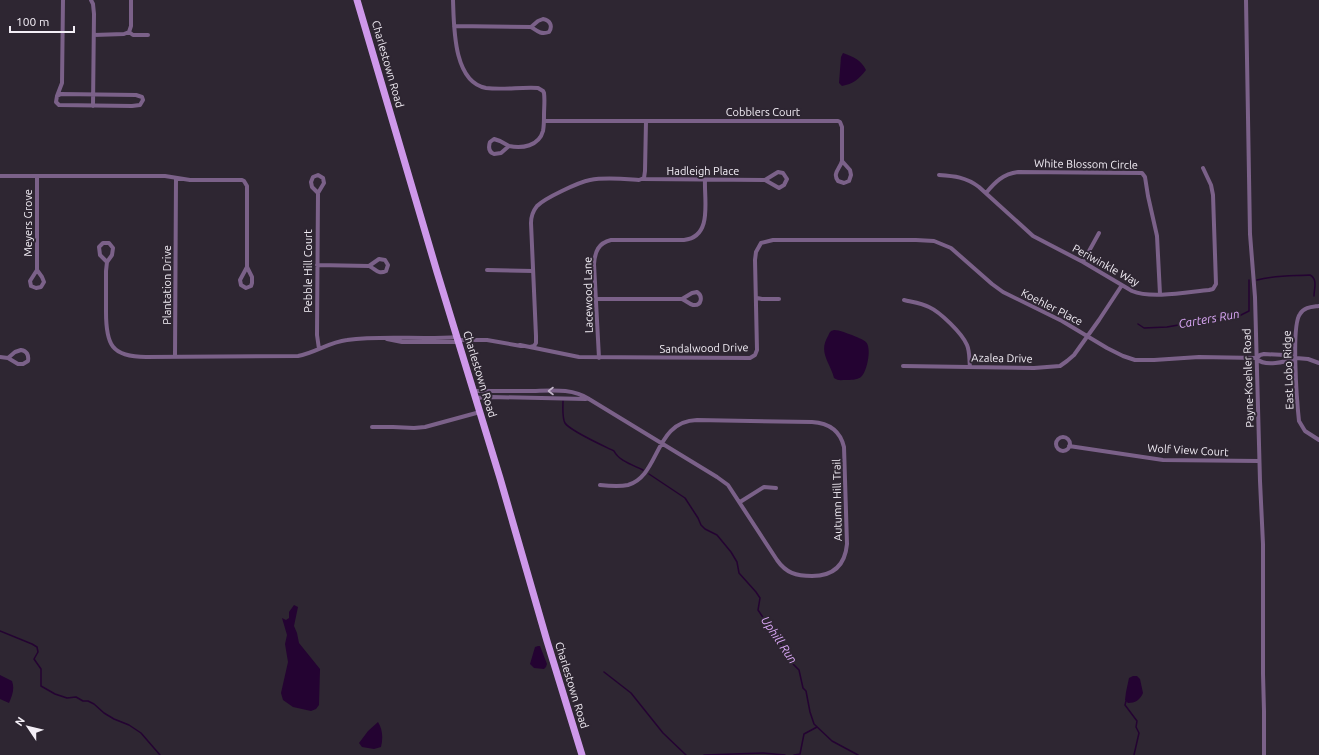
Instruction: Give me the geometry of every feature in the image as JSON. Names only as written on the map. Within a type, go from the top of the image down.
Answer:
[{"type":"main road","name":"Charlestown Road","points":[[357,0],[582,755]]},
{"type":"street","points":[[57,96],[61,94],[136,95],[142,97],[142,100],[140,105],[137,106],[59,105],[56,102],[57,96],[62,82],[63,0]]},
{"type":"street","points":[[91,0],[94,9],[93,106]]},
{"type":"street","points":[[129,32],[131,26],[131,0]]},
{"type":"street","points":[[453,0],[456,44],[460,60],[469,79],[477,85],[487,88],[541,89],[543,91],[544,121],[542,133],[535,142],[528,146],[509,146],[494,139],[490,142],[489,147],[492,153],[496,155],[501,153],[509,146]]},
{"type":"street","name":"Payne-Koehler Road","points":[[1246,0],[1250,234],[1254,279],[1263,544],[1264,755]]},
{"type":"street","points":[[454,26],[531,27],[544,33],[549,32],[551,25],[548,20],[543,18],[538,20],[531,27]]},
{"type":"street","points":[[94,34],[124,34],[129,32]]},
{"type":"street","points":[[129,32],[132,35],[148,35]]},
{"type":"street","points":[[544,121],[646,121],[645,175],[642,179]]},
{"type":"street","name":"Cobblers Court","points":[[646,121],[838,121],[842,127],[842,161],[836,172],[836,176],[838,181],[844,183],[849,181],[851,175],[850,170],[842,161]]},
{"type":"street","name":"Periwinkle Way","points":[[939,175],[965,178],[974,183],[1028,232],[1039,239],[1137,293],[1150,295],[1209,290],[1213,289],[1216,284],[1213,195],[1211,185],[1203,168]]},
{"type":"street","name":"Hadleigh Place","points":[[520,346],[532,347],[536,343],[531,223],[532,214],[539,205],[567,189],[588,180],[765,180],[779,188],[784,185],[787,180],[783,173],[778,172],[765,180]]},
{"type":"street","name":"White Blossom Circle","points":[[986,193],[1000,178],[1008,174],[1018,172],[1142,173],[1145,177],[1158,236],[1160,294]]},
{"type":"street","points":[[0,176],[147,176],[190,180],[242,180],[247,186],[247,267],[253,280],[251,286],[246,288],[241,285],[240,280],[247,267]]},
{"type":"street","name":"Meyers Grove","points":[[37,176],[37,270]]},
{"type":"street","name":"Plantation Drive","points":[[175,357],[176,178]]},
{"type":"street","name":"Lacewood Lane","points":[[599,358],[595,259],[597,250],[606,241],[611,240],[684,240],[696,237],[704,224],[705,180]]},
{"type":"street","name":"Pebble Hill Court","points":[[318,193],[317,335],[319,349]]},
{"type":"street","points":[[1083,262],[1099,233]]},
{"type":"street","name":"Sandalwood Drive","points":[[458,340],[487,340],[574,357],[753,357],[757,353],[756,252],[762,243],[773,240],[852,241]]},
{"type":"street","name":"Koehler Place","points":[[852,241],[928,241],[946,245],[1003,292],[1050,315],[1117,354],[1135,360],[1199,357],[1257,358]]},
{"type":"street","points":[[107,262],[100,255],[99,250],[101,245],[106,243],[111,245],[113,248],[112,254],[107,262],[106,271],[106,326],[108,338],[119,352],[129,356],[298,356],[308,354],[333,343],[361,338],[458,340]]},
{"type":"street","points":[[317,265],[369,266]]},
{"type":"street","points":[[487,270],[533,271]]},
{"type":"street","name":"Azalea Drive","points":[[903,366],[1034,368],[1060,366],[1071,358],[1100,320],[1122,285]]},
{"type":"street","points":[[596,299],[682,299],[695,305],[700,302],[702,298],[699,293],[694,292],[682,299]]},
{"type":"street","points":[[757,298],[779,299]]},
{"type":"street","points":[[904,300],[931,308],[956,330],[967,344],[970,366]]},
{"type":"street","name":"East Lobo Ridge","points":[[1319,306],[1305,309],[1298,317],[1295,329],[1299,421],[1305,431],[1319,440]]},
{"type":"street","points":[[0,357],[8,358],[20,364],[26,363],[28,358],[26,352],[21,350],[15,352],[8,358]]},
{"type":"street","points":[[1296,358],[1284,362],[1263,363],[1257,358],[1264,354],[1285,355],[1308,359],[1319,363]]},
{"type":"street","name":"Autumn Hill Trail","points":[[475,394],[560,391],[576,393],[589,399],[722,481],[731,489],[784,569],[794,574],[804,576],[824,575],[833,571],[843,560],[847,544],[845,460],[844,447],[841,437],[833,429],[818,422],[691,420],[677,426],[670,432],[662,444]]},
{"type":"street","name":"Autumn Hill Trail","points":[[475,394],[491,397],[589,399]]},
{"type":"street","points":[[372,427],[425,427],[481,412]]},
{"type":"street","points":[[600,485],[623,486],[638,480],[648,468],[662,444]]},
{"type":"street","name":"Wolf View Court","points":[[1069,446],[1163,460],[1260,461]]},
{"type":"street","points":[[740,502],[764,487],[776,488]]},
{"type":"shaded area","points":[[843,53],[857,59],[866,70],[856,81],[842,86],[839,83],[841,57]]},
{"type":"shaded area","points":[[834,330],[838,330],[859,338],[865,341],[868,345],[869,354],[867,365],[861,377],[854,380],[837,380],[834,378],[824,353],[824,347],[830,333]]},
{"type":"shaded area","points":[[294,605],[298,607],[294,626],[299,643],[320,669],[319,705],[316,709],[311,711],[293,707],[283,700],[281,693],[288,662],[285,644],[287,635],[282,618],[286,620],[289,618],[289,612]]},
{"type":"shaded area","points":[[540,646],[547,664],[544,669],[534,668],[530,664],[535,647]]},
{"type":"shaded area","points":[[0,675],[12,681],[13,684],[12,695],[9,703],[0,699]]},
{"type":"shaded area","points":[[1137,676],[1140,679],[1143,693],[1137,701],[1128,703],[1125,700],[1126,692],[1129,678]]},
{"type":"shaded area","points":[[378,722],[382,734],[381,747],[374,749],[362,747],[359,743],[368,731]]},
{"type":"waterway","name":"Carters Run","points":[[1257,280],[1277,276],[1310,275],[1315,282],[1314,296]]},
{"type":"waterway","name":"Carters Run","points":[[1138,324],[1144,328],[1167,327],[1239,316],[1249,311],[1249,280]]},
{"type":"waterway","name":"Uphill Run","points":[[563,401],[563,418],[568,426],[580,434],[614,451],[623,460],[643,470]]},
{"type":"waterway","name":"Uphill Run","points":[[649,474],[685,498],[701,525],[705,529],[717,535],[731,552],[737,562],[739,573],[760,598],[758,610],[793,664],[799,670],[814,724],[832,741],[858,755]]},
{"type":"waterway","points":[[0,631],[37,647],[38,652],[34,659],[41,669],[41,686],[55,694],[67,698],[76,697],[94,704],[104,713],[129,725],[141,733],[160,755]]},
{"type":"waterway","points":[[604,672],[631,693],[663,733],[686,755]]},
{"type":"waterway","points":[[1126,701],[1125,705],[1137,721],[1136,727],[1139,733],[1134,755]]},
{"type":"waterway","points":[[794,755],[800,754],[804,734],[817,727]]},
{"type":"waterway","points":[[704,755],[763,753],[785,755]]}]
